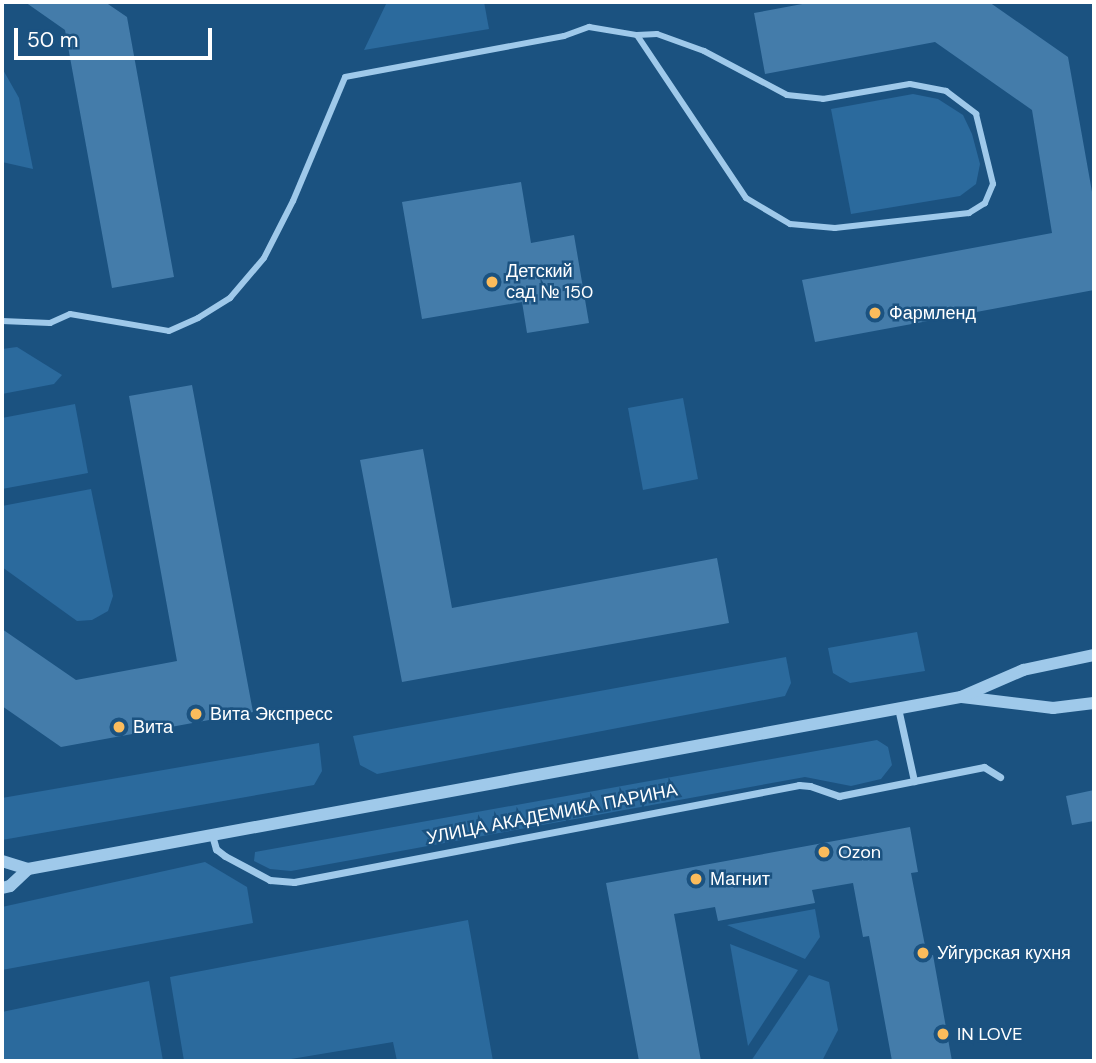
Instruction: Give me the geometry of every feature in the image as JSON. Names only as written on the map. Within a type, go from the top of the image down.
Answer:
[{"type":"street","points":[[2,321],[50,323],[70,314],[169,331],[230,298],[264,258],[293,201],[345,77],[564,36],[589,27],[637,36],[657,34],[704,51],[787,95],[823,99],[910,84],[946,90],[975,114],[993,184],[985,203],[969,213],[835,228],[790,225],[746,198],[637,36]]},
{"type":"street","points":[[2,862],[28,869],[961,697],[1023,670],[1094,655]]},
{"type":"street","points":[[961,697],[1053,708],[1094,703]]},
{"type":"street","points":[[898,708],[914,781]]},
{"type":"street","name":"УЛИЦА АКАДЕМИКА ПАРИНА","points":[[212,834],[216,849],[226,856],[270,880],[294,882],[799,786],[810,786],[839,796],[984,767],[1000,777]]},
{"type":"street","points":[[2,888],[10,886],[28,869]]},
{"type":"shaded area","points":[[387,2],[484,2],[489,29],[364,50]]},
{"type":"shaded area","points":[[2,68],[19,98],[33,169],[2,162]]},
{"type":"shaded area","points":[[913,94],[938,99],[963,115],[972,134],[980,164],[976,184],[960,196],[851,214],[831,109]]},
{"type":"shaded area","points":[[17,347],[62,375],[54,384],[2,394],[2,349]]},
{"type":"shaded area","points":[[683,398],[698,479],[643,490],[628,408]]},
{"type":"shaded area","points":[[75,404],[88,473],[2,489],[2,418]]},
{"type":"shaded area","points":[[91,489],[113,596],[108,611],[92,620],[77,621],[2,567],[2,506]]},
{"type":"shaded area","points":[[917,632],[925,671],[850,683],[833,673],[828,648]]},
{"type":"shaded area","points":[[786,657],[791,683],[785,696],[377,774],[360,765],[353,736]]},
{"type":"shaded area","points":[[877,740],[888,747],[892,765],[881,779],[851,786],[805,777],[291,871],[270,869],[254,861],[255,852]]},
{"type":"shaded area","points":[[319,743],[322,771],[314,785],[2,840],[2,798]]},
{"type":"shaded area","points":[[205,862],[247,887],[253,923],[2,970],[2,907]]},
{"type":"shaded area","points":[[815,909],[820,937],[805,959],[727,925]]},
{"type":"shaded area","points":[[468,920],[493,1061],[397,1061],[393,1042],[279,1061],[184,1061],[170,977]]},
{"type":"shaded area","points":[[730,944],[798,970],[748,1046]]},
{"type":"shaded area","points":[[809,975],[829,982],[838,1030],[822,1061],[751,1061]]},
{"type":"shaded area","points":[[149,981],[163,1061],[2,1061],[2,1012]]},
{"type":"building","points":[[25,2],[105,2],[127,17],[174,277],[112,288],[65,30]]},
{"type":"building","points":[[813,2],[989,2],[1068,57],[1094,203],[1094,290],[815,342],[802,280],[1052,233],[1032,110],[935,42],[765,74],[754,13]]},
{"type":"building","points":[[521,182],[531,243],[574,235],[589,323],[527,333],[522,302],[422,319],[402,202]]},
{"type":"building","points":[[192,385],[253,712],[61,747],[2,706],[2,629],[76,680],[177,661],[129,396]]},
{"type":"building","points":[[423,449],[452,608],[717,558],[729,623],[402,682],[360,460]]},
{"type":"building","points":[[1094,790],[1094,821],[1072,825],[1066,796]]},
{"type":"building","points":[[910,827],[918,872],[911,873],[927,956],[933,955],[952,1061],[892,1061],[869,936],[863,937],[853,883],[812,890],[815,903],[718,921],[715,907],[674,914],[701,1061],[639,1061],[606,883]]},
{"type":"place","name":"Детский сад № 150","points":[[492,282]]},
{"type":"place","name":"Фармленд","points":[[875,313]]},
{"type":"place","name":"Вита Экспресс","points":[[196,714]]},
{"type":"place","name":"Вита","points":[[119,727]]},
{"type":"place","name":"Ozon","points":[[824,852]]},
{"type":"place","name":"Магнит","points":[[696,879]]},
{"type":"place","name":"Уйгурская кухня","points":[[923,953]]},
{"type":"place","name":"IN LOVE","points":[[943,1034]]}]
